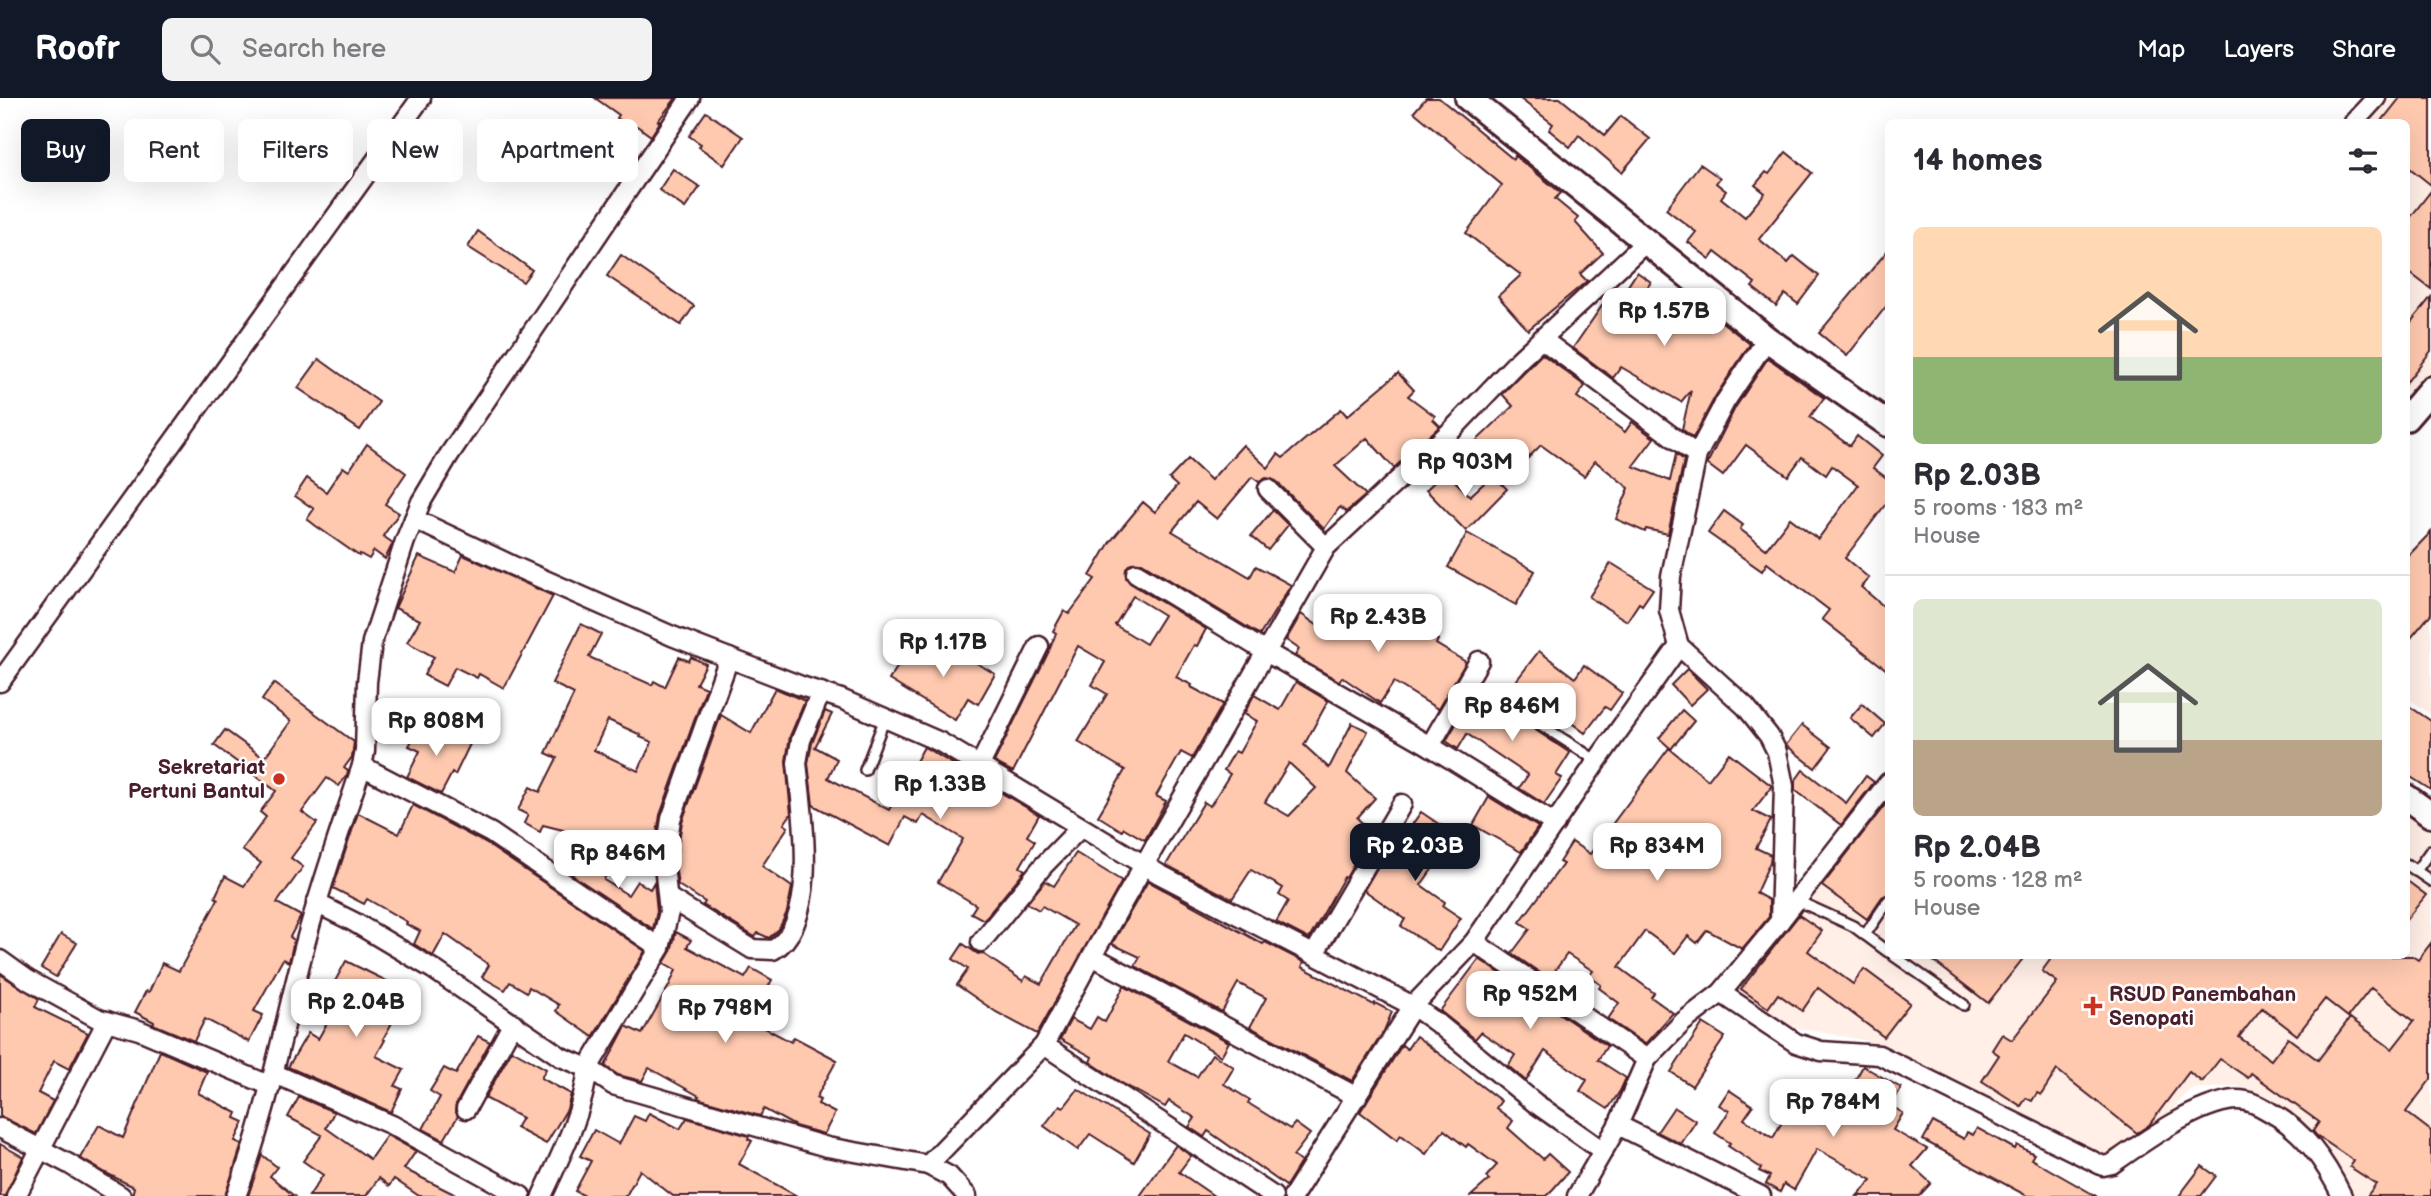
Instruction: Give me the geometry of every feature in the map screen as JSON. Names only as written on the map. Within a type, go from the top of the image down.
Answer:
[{"type":"main road","points":[[1468,98],[1767,339],[1885,422]]},
{"type":"main road","points":[[2410,413],[2431,389]]},
{"type":"main road","points":[[2410,800],[2431,815]]},
{"type":"street","points":[[0,682],[421,98]]},
{"type":"street","points":[[236,1196],[273,1080],[316,903],[362,766],[372,642],[414,519],[449,455],[690,98]]},
{"type":"street","points":[[2357,119],[2376,98]]},
{"type":"street","points":[[929,1166],[1044,1045],[1326,547],[1453,429],[1520,359],[1647,241]]},
{"type":"street","points":[[1767,339],[1725,402],[1697,455],[1671,576],[1669,610],[1679,646],[1746,707],[1769,736],[1777,752],[1784,786],[1780,921]]},
{"type":"street","points":[[1543,340],[1697,455]]},
{"type":"street","points":[[1268,489],[1326,547]]},
{"type":"street","points":[[414,519],[521,570],[672,636],[821,692],[940,742],[1145,866],[1413,1006],[1535,1103],[1603,1152]]},
{"type":"street","points":[[1136,573],[1266,652],[1430,746],[1555,824]]},
{"type":"street","points":[[980,765],[1039,646]]},
{"type":"street","points":[[1299,1194],[1413,1006],[1474,942],[1679,646]]},
{"type":"street","points":[[542,1196],[574,1126],[586,1087],[588,1068],[660,948],[669,912],[665,852],[671,819],[729,658]]},
{"type":"street","points":[[1430,746],[1479,661]]},
{"type":"street","points":[[669,898],[752,949],[773,950],[786,938],[800,908],[805,863],[798,748],[821,692]]},
{"type":"street","points":[[362,766],[491,833],[660,948]]},
{"type":"street","points":[[1577,1196],[1618,1125],[1647,1059],[1683,1022],[1721,993],[1798,901],[1885,787]]},
{"type":"street","points":[[1314,954],[1402,804]]},
{"type":"street","points":[[981,942],[1043,866],[1080,828]]},
{"type":"street","points":[[316,903],[354,922],[433,969],[561,1057],[588,1068],[613,1085],[827,1147],[929,1166],[949,1176],[967,1196]]},
{"type":"street","points":[[1474,942],[1647,1059]]},
{"type":"street","points":[[1092,956],[1357,1097]]},
{"type":"street","points":[[0,960],[28,980],[99,1019],[139,1030],[392,1125],[521,1196]]},
{"type":"street","points":[[1721,993],[1796,1043],[1821,1051],[1879,1055],[2103,1166],[2112,1164],[2193,1113],[2213,1104],[2237,1100],[2255,1103],[2302,1135],[2320,1158],[2342,1196]]},
{"type":"street","points":[[16,1196],[107,1021]]},
{"type":"street","points":[[466,1110],[513,1023]]},
{"type":"street","points":[[1044,1045],[1273,1196]]},
{"type":"street","points":[[1618,1125],[1754,1195]]},
{"type":"street","points":[[0,1128],[121,1196]]},
{"type":"lane","points":[[1521,712],[1597,761]]},
{"type":"lane","points":[[865,770],[885,718]]},
{"type":"lane","points":[[2416,871],[2431,850]]},
{"type":"lane","points":[[2410,867],[2431,881]]},
{"type":"lane","points":[[1798,901],[1842,919],[1885,950]]},
{"type":"lane","points":[[1865,934],[1885,905]]},
{"type":"lane","points":[[1898,959],[1964,1005]]},
{"type":"shaded area","points":[[2385,98],[2431,98],[2431,373],[2410,397],[2410,119],[2366,119]]},
{"type":"shaded area","points":[[2410,584],[2431,602],[2431,715],[2410,699]]},
{"type":"shaded area","name":"RSUD Panembahan Senopati","points":[[1885,783],[1885,959],[2410,959],[2410,818],[2431,833],[2431,1196],[2346,1196],[2282,1112],[2238,1086],[2191,1089],[2119,1167],[1965,1084],[1863,1040],[1787,1026],[1725,985]]},
{"type":"building","points":[[595,98],[676,98],[658,121],[660,122],[651,136],[638,127],[638,119],[619,119],[619,115]]},
{"type":"building","points":[[1426,98],[1439,98],[1513,159],[1515,156],[1561,193],[1555,199],[1578,218],[1575,222],[1603,253],[1580,274],[1587,281],[1528,330],[1498,296],[1521,275],[1466,233],[1502,185],[1414,112]]},
{"type":"building","points":[[1519,98],[1560,98],[1605,135],[1621,116],[1650,139],[1622,172],[1579,135],[1570,147],[1549,130],[1553,124]]},
{"type":"building","points":[[2400,98],[2431,98],[2431,185],[2410,168],[2410,119],[2383,119]]},
{"type":"building","points":[[706,112],[743,137],[724,165],[689,136]]},
{"type":"building","points":[[1786,152],[1812,173],[1759,239],[1788,263],[1794,256],[1819,276],[1798,304],[1785,294],[1776,306],[1752,287],[1755,283],[1715,252],[1710,259],[1688,242],[1696,232],[1666,209],[1700,164],[1720,178],[1716,183],[1726,191],[1721,198],[1745,217],[1765,193],[1755,185],[1766,172],[1769,174]]},
{"type":"building","points":[[673,169],[700,187],[685,208],[659,190]]},
{"type":"building","points":[[2431,191],[2431,289],[2410,273],[2410,218]]},
{"type":"building","points":[[478,231],[532,270],[523,282],[468,247]]},
{"type":"building","points":[[1885,254],[1885,308],[1847,356],[1819,333]]},
{"type":"building","points":[[621,255],[694,306],[681,325],[607,276]]},
{"type":"building","points":[[1637,272],[1651,282],[1647,288],[1656,294],[1654,298],[1688,321],[1699,304],[1750,344],[1715,397],[1693,438],[1682,429],[1691,390],[1681,402],[1621,367],[1613,378],[1573,348],[1606,300],[1615,306]]},
{"type":"building","points":[[2431,297],[2431,351],[2410,378],[2410,323]]},
{"type":"building","points":[[1542,354],[1585,386],[1577,397],[1625,432],[1632,422],[1654,438],[1633,466],[1670,481],[1676,454],[1684,460],[1668,534],[1646,529],[1645,532],[1616,519],[1629,488],[1595,461],[1584,476],[1541,445],[1503,483],[1471,446],[1513,406],[1502,394]]},
{"type":"building","points":[[1768,358],[1824,398],[1810,417],[1850,446],[1857,436],[1882,456],[1873,468],[1885,477],[1885,505],[1845,558],[1869,578],[1861,587],[1885,607],[1885,669],[1822,619],[1829,610],[1767,563],[1762,571],[1708,533],[1724,511],[1743,525],[1740,529],[1766,549],[1790,518],[1818,539],[1858,485],[1832,466],[1826,475],[1802,457],[1788,476],[1746,445],[1723,476],[1707,464],[1735,408]]},
{"type":"building","points":[[319,359],[379,402],[360,430],[298,388]]},
{"type":"building","points":[[1398,373],[1414,390],[1408,396],[1435,416],[1433,419],[1440,426],[1394,468],[1367,438],[1335,466],[1366,495],[1346,512],[1340,507],[1324,529],[1276,481],[1266,478],[1259,482],[1252,477],[1217,519],[1196,502],[1172,531],[1250,577],[1256,566],[1291,585],[1260,635],[1142,563],[1131,563],[1126,568],[1126,578],[1130,583],[1206,629],[1176,677],[1223,704],[1192,758],[1181,752],[1156,796],[1166,801],[1145,840],[1124,828],[1122,831],[1098,816],[1125,770],[1078,742],[1107,694],[1092,685],[1105,662],[1078,646],[1013,772],[994,762],[1049,651],[1056,633],[1053,631],[1064,611],[1069,614],[1095,579],[1090,576],[1110,542],[1143,502],[1155,512],[1177,486],[1169,479],[1188,459],[1211,480],[1243,445],[1268,468],[1278,454],[1283,458],[1341,409],[1347,416]],"holes":[[[1133,596],[1164,615],[1146,644],[1115,625]]]},
{"type":"building","points":[[367,444],[406,473],[385,504],[399,513],[383,536],[393,543],[385,559],[374,551],[369,559],[360,554],[359,556],[316,526],[307,519],[314,509],[295,496],[307,478],[326,492],[343,467],[349,471]]},
{"type":"building","points":[[1445,471],[1470,496],[1493,475],[1507,489],[1466,531],[1426,490]]},
{"type":"building","points":[[1273,510],[1288,525],[1268,550],[1251,536]]},
{"type":"building","points":[[2431,532],[2431,614],[2410,639],[2410,554]]},
{"type":"building","points":[[1467,533],[1535,571],[1516,605],[1448,567]]},
{"type":"building","points":[[463,555],[553,596],[504,688],[479,674],[477,678],[455,667],[445,686],[424,675],[434,657],[407,642],[420,620],[395,608],[419,556],[455,572]]},
{"type":"building","points":[[1611,563],[1653,589],[1627,621],[1589,597]]},
{"type":"building","points":[[1352,598],[1365,609],[1367,606],[1375,612],[1379,605],[1438,640],[1436,644],[1466,662],[1438,709],[1394,682],[1380,703],[1342,677],[1339,681],[1295,656],[1299,649],[1286,640],[1301,614],[1327,632]]},
{"type":"building","points":[[581,624],[601,634],[589,657],[652,685],[654,681],[665,687],[679,657],[689,661],[691,657],[706,664],[696,684],[706,688],[660,815],[654,853],[621,841],[619,844],[543,825],[540,832],[524,823],[528,815],[518,810],[530,787],[540,792],[557,758],[546,753],[574,694],[552,683]],"holes":[[[608,720],[641,735],[640,737],[652,742],[638,771],[594,750]]]},
{"type":"building","points":[[954,642],[975,657],[972,660],[995,674],[978,704],[968,698],[955,720],[889,680],[912,644],[940,661]]},
{"type":"building","points":[[1539,651],[1575,678],[1584,665],[1622,693],[1610,710],[1605,707],[1585,733],[1516,681]]},
{"type":"building","points":[[1687,669],[1707,689],[1690,705],[1671,685]]},
{"type":"building","points":[[1296,682],[1328,701],[1304,745],[1329,768],[1352,723],[1368,731],[1347,773],[1375,798],[1357,818],[1372,832],[1309,939],[1276,922],[1288,901],[1279,895],[1283,888],[1251,870],[1232,899],[1166,865],[1204,802],[1210,806],[1230,774],[1224,770],[1235,751],[1239,753],[1257,721],[1244,714],[1254,695],[1280,710]],"holes":[[[1289,763],[1316,788],[1289,816],[1265,802]]]},
{"type":"building","points":[[274,683],[354,742],[352,757],[344,768],[348,771],[347,775],[339,786],[327,778],[302,812],[317,823],[291,858],[303,867],[277,903],[301,916],[290,937],[294,940],[289,962],[283,959],[254,1011],[263,1015],[249,1042],[205,1019],[194,1041],[153,1024],[154,1022],[135,1012],[146,991],[149,992],[162,963],[179,971],[218,899],[215,897],[225,876],[244,886],[261,863],[242,850],[266,817],[260,812],[276,791],[214,745],[225,730],[264,758],[291,721],[262,700]]},
{"type":"building","points":[[1479,685],[1492,693],[1489,699],[1570,753],[1556,775],[1562,778],[1544,804],[1519,788],[1528,775],[1467,734],[1458,749],[1446,741]]},
{"type":"building","points":[[775,688],[805,701],[790,736],[786,761],[791,814],[784,824],[788,827],[762,866],[792,887],[787,912],[779,929],[769,938],[758,933],[755,937],[703,905],[705,902],[678,885],[675,865],[682,822],[721,715],[751,733]]},
{"type":"building","points":[[1862,704],[1885,724],[1874,738],[1850,718]]},
{"type":"building","points":[[2410,707],[2431,721],[2431,790],[2410,777]]},
{"type":"building","points":[[1682,710],[1694,721],[1671,749],[1659,738]]},
{"type":"building","points":[[825,711],[832,714],[815,747],[837,759],[828,778],[889,810],[924,747],[1039,815],[1027,836],[1035,841],[1020,867],[1025,870],[984,920],[971,913],[976,905],[938,882],[963,839],[923,815],[918,824],[905,817],[890,846],[813,805],[808,763],[812,743]]},
{"type":"building","points":[[421,723],[470,744],[455,775],[452,773],[441,794],[407,777],[420,751],[409,746]]},
{"type":"building","points":[[1802,725],[1831,747],[1815,768],[1786,745]]},
{"type":"building","points":[[1669,748],[1708,780],[1729,753],[1772,786],[1753,811],[1771,820],[1756,848],[1771,855],[1756,893],[1769,900],[1769,917],[1742,949],[1707,930],[1697,943],[1688,936],[1675,953],[1645,931],[1619,967],[1654,993],[1651,997],[1673,1013],[1645,1044],[1608,1019],[1619,1003],[1599,988],[1601,985],[1589,976],[1593,971],[1567,954],[1549,979],[1507,950],[1512,953],[1530,929],[1520,922],[1563,864],[1559,862],[1572,842],[1590,854]]},
{"type":"building","points":[[1803,770],[1846,803],[1866,776],[1874,782],[1841,825],[1795,790],[1795,781]]},
{"type":"building","points":[[1489,797],[1538,827],[1521,852],[1473,825]]},
{"type":"building","points":[[413,805],[485,843],[645,951],[593,1037],[556,1011],[559,1005],[529,987],[527,992],[510,982],[505,990],[482,977],[489,965],[445,934],[433,956],[414,944],[420,931],[406,924],[407,922],[367,899],[364,904],[333,888],[358,813],[399,834]]},
{"type":"building","points":[[1885,805],[1885,896],[1867,919],[1822,886]]},
{"type":"building","points":[[1421,812],[1452,833],[1429,865],[1433,868],[1421,885],[1445,902],[1443,906],[1461,918],[1439,951],[1401,926],[1405,919],[1364,890],[1394,839],[1399,843]]},
{"type":"building","points":[[588,850],[610,864],[604,880],[628,895],[637,881],[650,889],[654,882],[657,911],[653,929],[572,875]]},
{"type":"building","points":[[1076,853],[1122,881],[1037,1034],[996,1012],[957,985],[968,969],[953,959],[963,944],[978,954],[982,953],[1023,981],[1026,976],[1041,984],[1075,925],[1042,906],[1039,910],[1027,903],[1045,881],[1054,886]]},
{"type":"building","points":[[1148,881],[1263,944],[1265,942],[1304,962],[1302,967],[1392,1012],[1384,1031],[1352,1081],[1250,1027],[1266,998],[1238,983],[1222,1012],[1135,966],[1140,957],[1112,944]]},
{"type":"building","points":[[2410,883],[2426,895],[2410,915]]},
{"type":"building","points":[[1799,915],[1822,931],[1808,951],[1853,984],[1864,969],[1910,1003],[1884,1037],[1818,988],[1802,1011],[1778,994],[1768,1008],[1741,989]]},
{"type":"building","points":[[676,932],[691,940],[687,947],[745,978],[751,968],[772,980],[750,1020],[791,1042],[794,1037],[837,1060],[816,1098],[820,1100],[818,1104],[835,1113],[824,1134],[795,1126],[764,1109],[760,1116],[697,1098],[699,1096],[649,1068],[642,1081],[618,1075],[605,1066],[626,1026],[642,1034],[669,986],[676,970],[664,963],[671,951]]},
{"type":"building","points":[[61,934],[77,943],[56,977],[41,968]]},
{"type":"building","points":[[2431,943],[2431,1079],[2406,1112],[2431,1131],[2431,1196],[2367,1196],[2376,1184],[2350,1167],[2354,1161],[2316,1135],[2313,1131],[2319,1122],[2251,1073],[2248,1078],[2220,1059],[2202,1082],[2189,1072],[2149,1125],[2137,1133],[2057,1070],[2041,1095],[2037,1093],[2032,1101],[2026,1098],[2021,1106],[1982,1081],[1999,1055],[1992,1050],[2002,1034],[2012,1040],[2057,982],[2042,971],[2051,959],[2410,959],[2412,956],[2418,960]],"holes":[[[2371,988],[2414,1021],[2392,1049],[2350,1018],[2318,1060],[2288,1038],[2271,1060],[2239,1037],[2262,1008],[2297,1035],[2325,999],[2348,1017]]]},
{"type":"building","points":[[1479,959],[1607,1046],[1598,1060],[1626,1078],[1608,1109],[1580,1091],[1587,1080],[1545,1051],[1526,1081],[1508,1066],[1515,1055],[1481,1032],[1475,1039],[1440,1011]]},
{"type":"building","points":[[1931,959],[2023,959],[1988,1003]]},
{"type":"building","points":[[346,961],[409,992],[376,1056],[404,1070],[395,1086],[402,1089],[391,1112],[288,1067],[308,1033],[318,1039],[340,1000],[328,994]]},
{"type":"building","points":[[0,974],[39,999],[35,1007],[88,1033],[69,1069],[54,1061],[38,1093],[53,1101],[36,1134],[0,1116]]},
{"type":"building","points":[[1124,986],[1229,1042],[1221,1056],[1184,1033],[1168,1061],[1197,1077],[1212,1054],[1234,1067],[1224,1084],[1250,1100],[1248,1103],[1290,1129],[1295,1123],[1310,1134],[1293,1156],[1301,1162],[1286,1186],[1208,1131],[1204,1137],[1189,1127],[1195,1118],[1169,1101],[1165,1107],[1120,1082],[1090,1062],[1092,1057],[1060,1039],[1071,1019],[1090,1029],[1097,1017],[1105,1022]]},
{"type":"building","points":[[1703,1023],[1725,1037],[1692,1086],[1671,1072]]},
{"type":"building","points":[[478,1036],[490,1042],[456,1104],[458,1116],[444,1140],[423,1129],[440,1097],[430,1091],[444,1068],[456,1074]]},
{"type":"building","points":[[1416,1036],[1501,1101],[1496,1108],[1513,1121],[1508,1128],[1543,1159],[1548,1154],[1568,1172],[1547,1196],[1471,1196],[1489,1180],[1486,1177],[1497,1165],[1444,1130],[1426,1154],[1401,1135],[1397,1140],[1360,1112],[1402,1045],[1407,1049]]},
{"type":"building","points":[[512,1050],[546,1069],[541,1078],[571,1094],[567,1109],[546,1144],[516,1128],[522,1118],[485,1098]]},
{"type":"building","points":[[160,1051],[207,1072],[198,1093],[237,1113],[235,1118],[244,1122],[235,1141],[242,1144],[225,1196],[132,1196],[134,1187],[80,1158],[99,1125],[123,1138]]},
{"type":"building","points":[[1863,1066],[1901,1088],[1891,1106],[1903,1113],[1893,1130],[1927,1149],[1912,1166],[1931,1183],[1919,1196],[1857,1196],[1872,1180],[1817,1149],[1794,1190],[1784,1184],[1780,1192],[1766,1184],[1770,1176],[1759,1171],[1761,1168],[1728,1146],[1730,1143],[1715,1133],[1729,1111],[1719,1105],[1729,1090],[1753,1106],[1744,1119],[1773,1138],[1787,1113],[1790,1115],[1797,1102],[1807,1108],[1813,1097],[1838,1111]]},
{"type":"building","points":[[1078,1089],[1150,1134],[1134,1162],[1090,1134],[1078,1150],[1044,1126],[1060,1105],[1064,1107]]},
{"type":"building","points":[[299,1097],[334,1112],[326,1128],[370,1159],[387,1135],[416,1151],[404,1169],[458,1196],[419,1196],[394,1179],[389,1186],[379,1178],[366,1196],[309,1196],[323,1175],[303,1161],[322,1135],[288,1117]]},
{"type":"building","points":[[1674,1107],[1696,1121],[1681,1144],[1657,1132]]},
{"type":"building","points":[[649,1113],[680,1129],[687,1118],[749,1136],[748,1139],[752,1141],[739,1164],[797,1196],[673,1196],[640,1170],[626,1196],[585,1196],[575,1191],[591,1161],[580,1156],[594,1130],[619,1144],[634,1116],[645,1121]]},
{"type":"building","points":[[1933,1122],[1964,1139],[1967,1132],[1973,1135],[1977,1128],[2015,1149],[2017,1145],[2034,1154],[2031,1159],[2096,1196],[2027,1196],[1923,1140]]},
{"type":"building","points":[[0,1144],[23,1157],[5,1196],[0,1196]]},
{"type":"building","points":[[1176,1145],[1191,1156],[1179,1172],[1214,1196],[1140,1196]]},
{"type":"building","points":[[262,1155],[277,1167],[270,1176],[294,1196],[248,1196]]},
{"type":"building","points":[[2202,1166],[2216,1176],[2201,1196],[2179,1196]]},
{"type":"place","name":"Sekretariat Pertuni Bantul","points":[[279,779]]},
{"type":"place","name":"RSUD Panembahan Senopati","points":[[2093,1006]]}]
